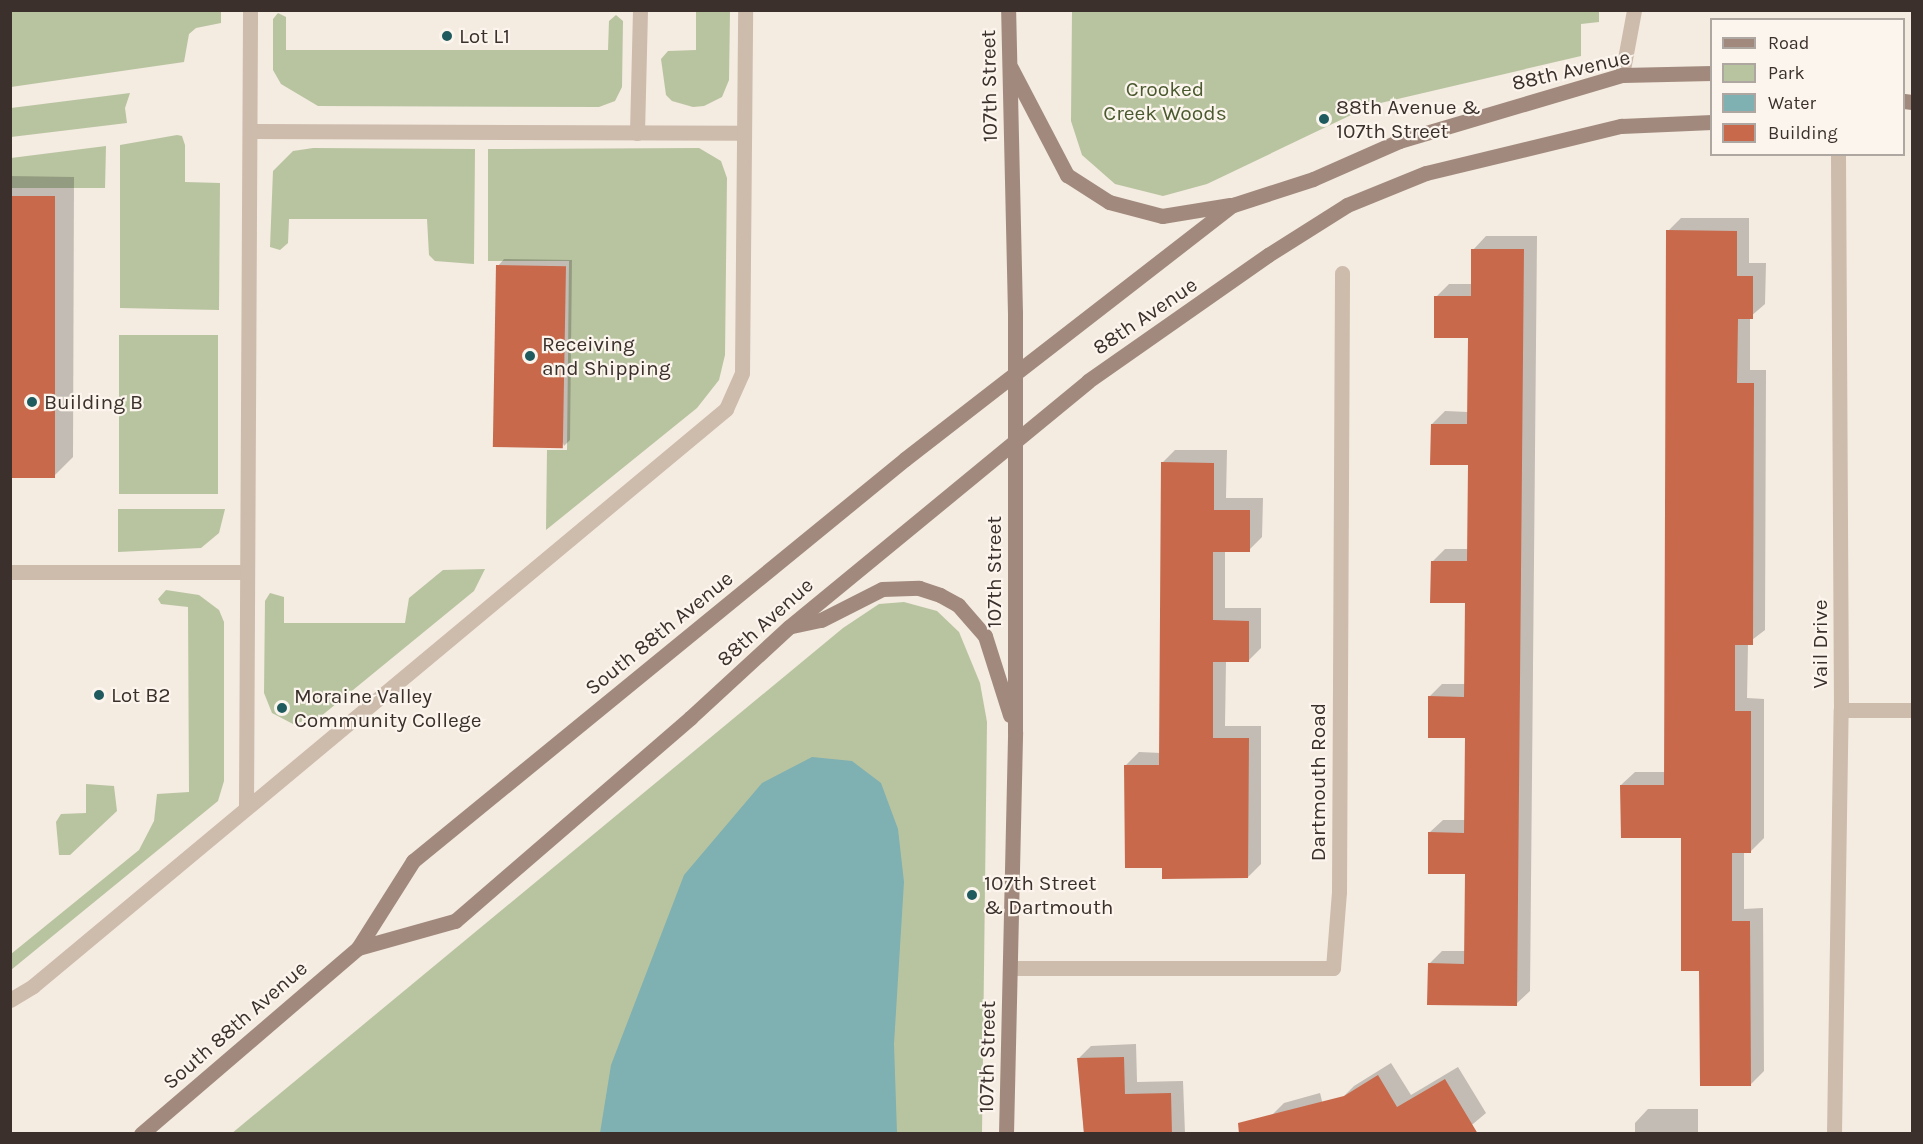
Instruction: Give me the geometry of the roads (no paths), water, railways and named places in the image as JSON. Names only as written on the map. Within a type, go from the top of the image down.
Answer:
[{"type":"street","points":[[246,807],[250,10]]},
{"type":"street","points":[[637,133],[640,10]]},
{"type":"street","points":[[10,1000],[33,986],[726,409],[742,373],[746,10]]},
{"type":"street","name":"107th Street","points":[[1006,1134],[1015,732],[1016,440],[1008,10]]},
{"type":"street","points":[[1622,75],[1634,10]]},
{"type":"street","points":[[1008,63],[1067,175],[1109,202],[1162,216],[1233,205]]},
{"type":"street","name":"88th Avenue","points":[[1014,377],[1085,315],[1233,205],[1313,179],[1399,141],[1622,75],[1710,73]]},
{"type":"street","name":"88th Avenue","points":[[690,718],[789,627],[1088,381],[1268,255],[1347,205],[1426,173],[1621,126],[1710,122]]},
{"type":"street","points":[[250,131],[744,133]]},
{"type":"street","name":"Vail Drive","points":[[1834,1134],[1841,710],[1839,156]]},
{"type":"street","name":"Dartmouth Road","points":[[1010,968],[1333,968],[1339,892],[1342,273]]},
{"type":"street","name":"South 88th Avenue","points":[[141,1134],[357,948],[413,861],[905,459],[1014,377]]},
{"type":"street","points":[[10,572],[247,572]]},
{"type":"street","points":[[789,627],[821,620],[882,589],[919,588],[940,595],[958,605],[985,636],[1015,732]]},
{"type":"street","points":[[1841,710],[1912,710]]},
{"type":"street","name":"South 88th Avenue","points":[[357,948],[455,921],[690,718]]},
{"type":"water","points":[[812,757],[852,761],[881,783],[898,829],[904,882],[894,1044],[897,1133],[600,1133],[611,1065],[684,875],[762,783]]},
{"type":"place","name":"Lot L1","points":[[447,36]]},
{"type":"place","name":"88th Avenue & 107th Street","points":[[1324,119]]},
{"type":"place","name":"Receiving and Shipping","points":[[530,356]]},
{"type":"place","name":"Building B","points":[[32,402]]},
{"type":"place","name":"Lot B2","points":[[99,695]]},
{"type":"place","name":"Moraine Valley Community College","points":[[282,708]]},
{"type":"place","name":"107th Street & Dartmouth","points":[[972,895]]},
{"type":"park label","name":"Crooked Creek Woods","points":[[1165,101]]}]
